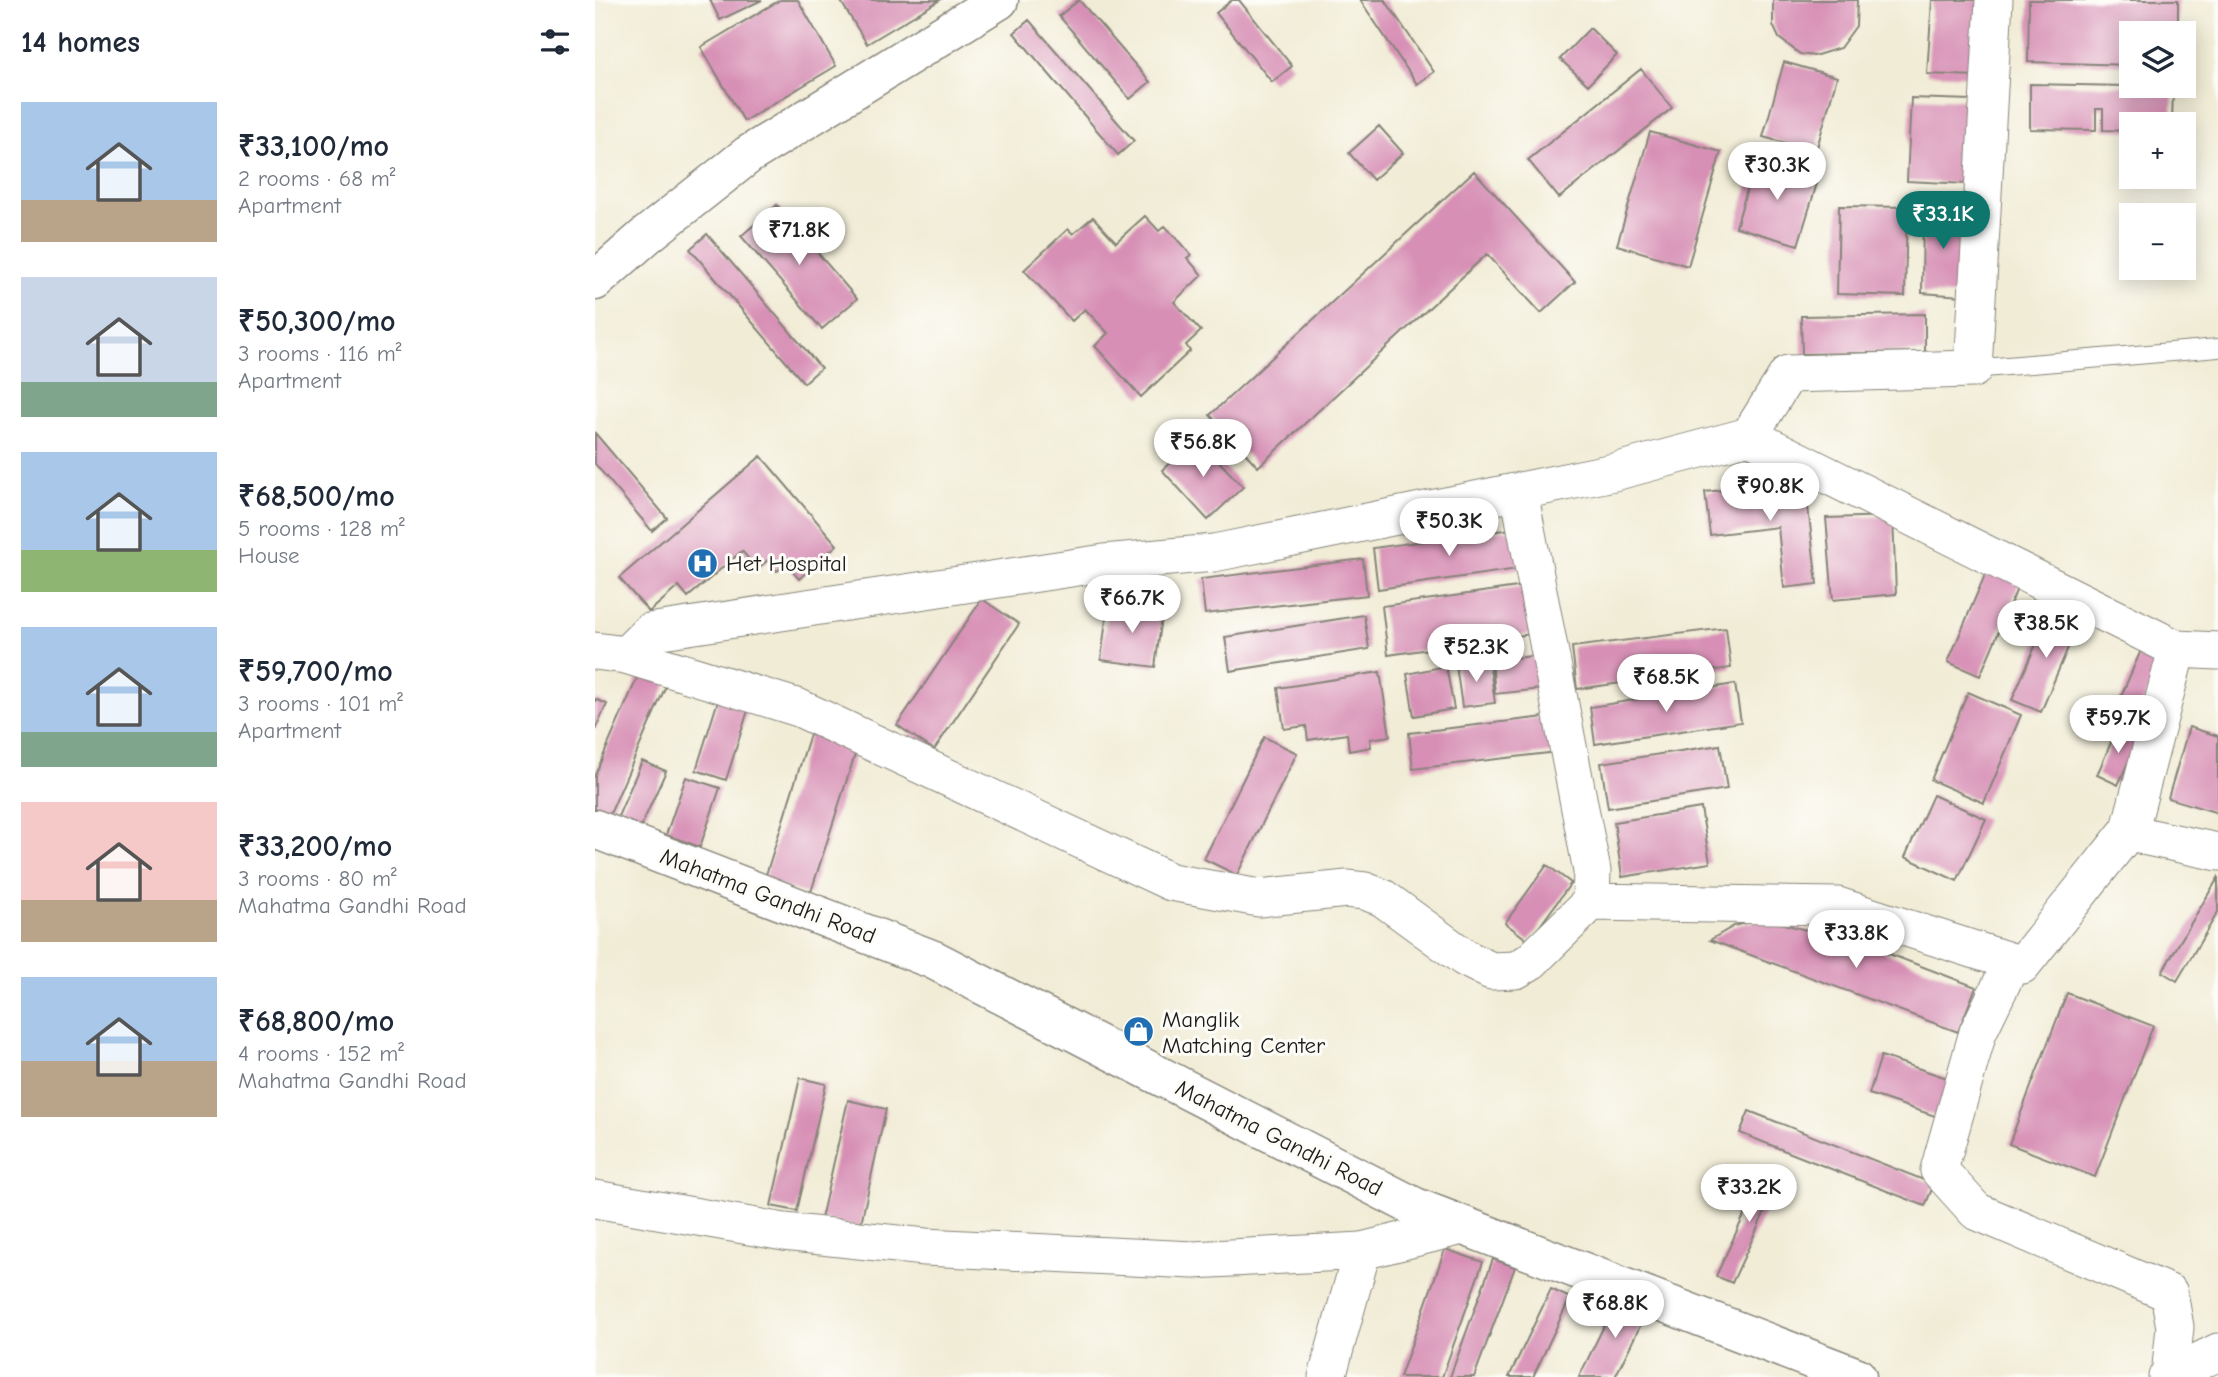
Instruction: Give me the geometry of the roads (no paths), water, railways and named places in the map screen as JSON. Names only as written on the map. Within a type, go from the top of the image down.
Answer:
[{"type":"street","points":[[1749,436],[1788,374],[1973,369],[1994,0]]},
{"type":"street","points":[[595,281],[748,155],[987,3]]},
{"type":"street","points":[[610,653],[649,632],[1104,563],[1214,553],[1615,472],[1749,436],[2177,649],[2218,651]]},
{"type":"street","points":[[610,653],[799,708],[1171,882],[1259,898],[1347,889],[1383,898],[1465,958],[1491,971],[1516,970],[1531,961],[1591,902],[1593,871],[1519,492]]},
{"type":"street","points":[[1591,902],[1838,906],[2022,965],[2130,829],[2177,649]]},
{"type":"street","name":"Mahatma Gandhi Road","points":[[595,829],[934,960],[1415,1207],[1837,1375]]},
{"type":"street","points":[[2130,829],[2147,837],[2218,852]]},
{"type":"street","points":[[2012,962],[1978,1032],[1939,1170],[1976,1211],[2169,1293],[2175,1327],[2169,1377]]},
{"type":"street","points":[[595,1199],[784,1232],[925,1247],[1192,1260],[1362,1251],[1462,1226]]},
{"type":"street","points":[[1327,1377],[1362,1251]]},
{"type":"street","points":[[2169,1377],[2218,1352]]},
{"type":"lane","points":[[1973,369],[2218,348]]},
{"type":"place","name":"Het Hospital","points":[[703,563]]},
{"type":"place","name":"Manglik Matching Center","points":[[1139,1032]]}]
